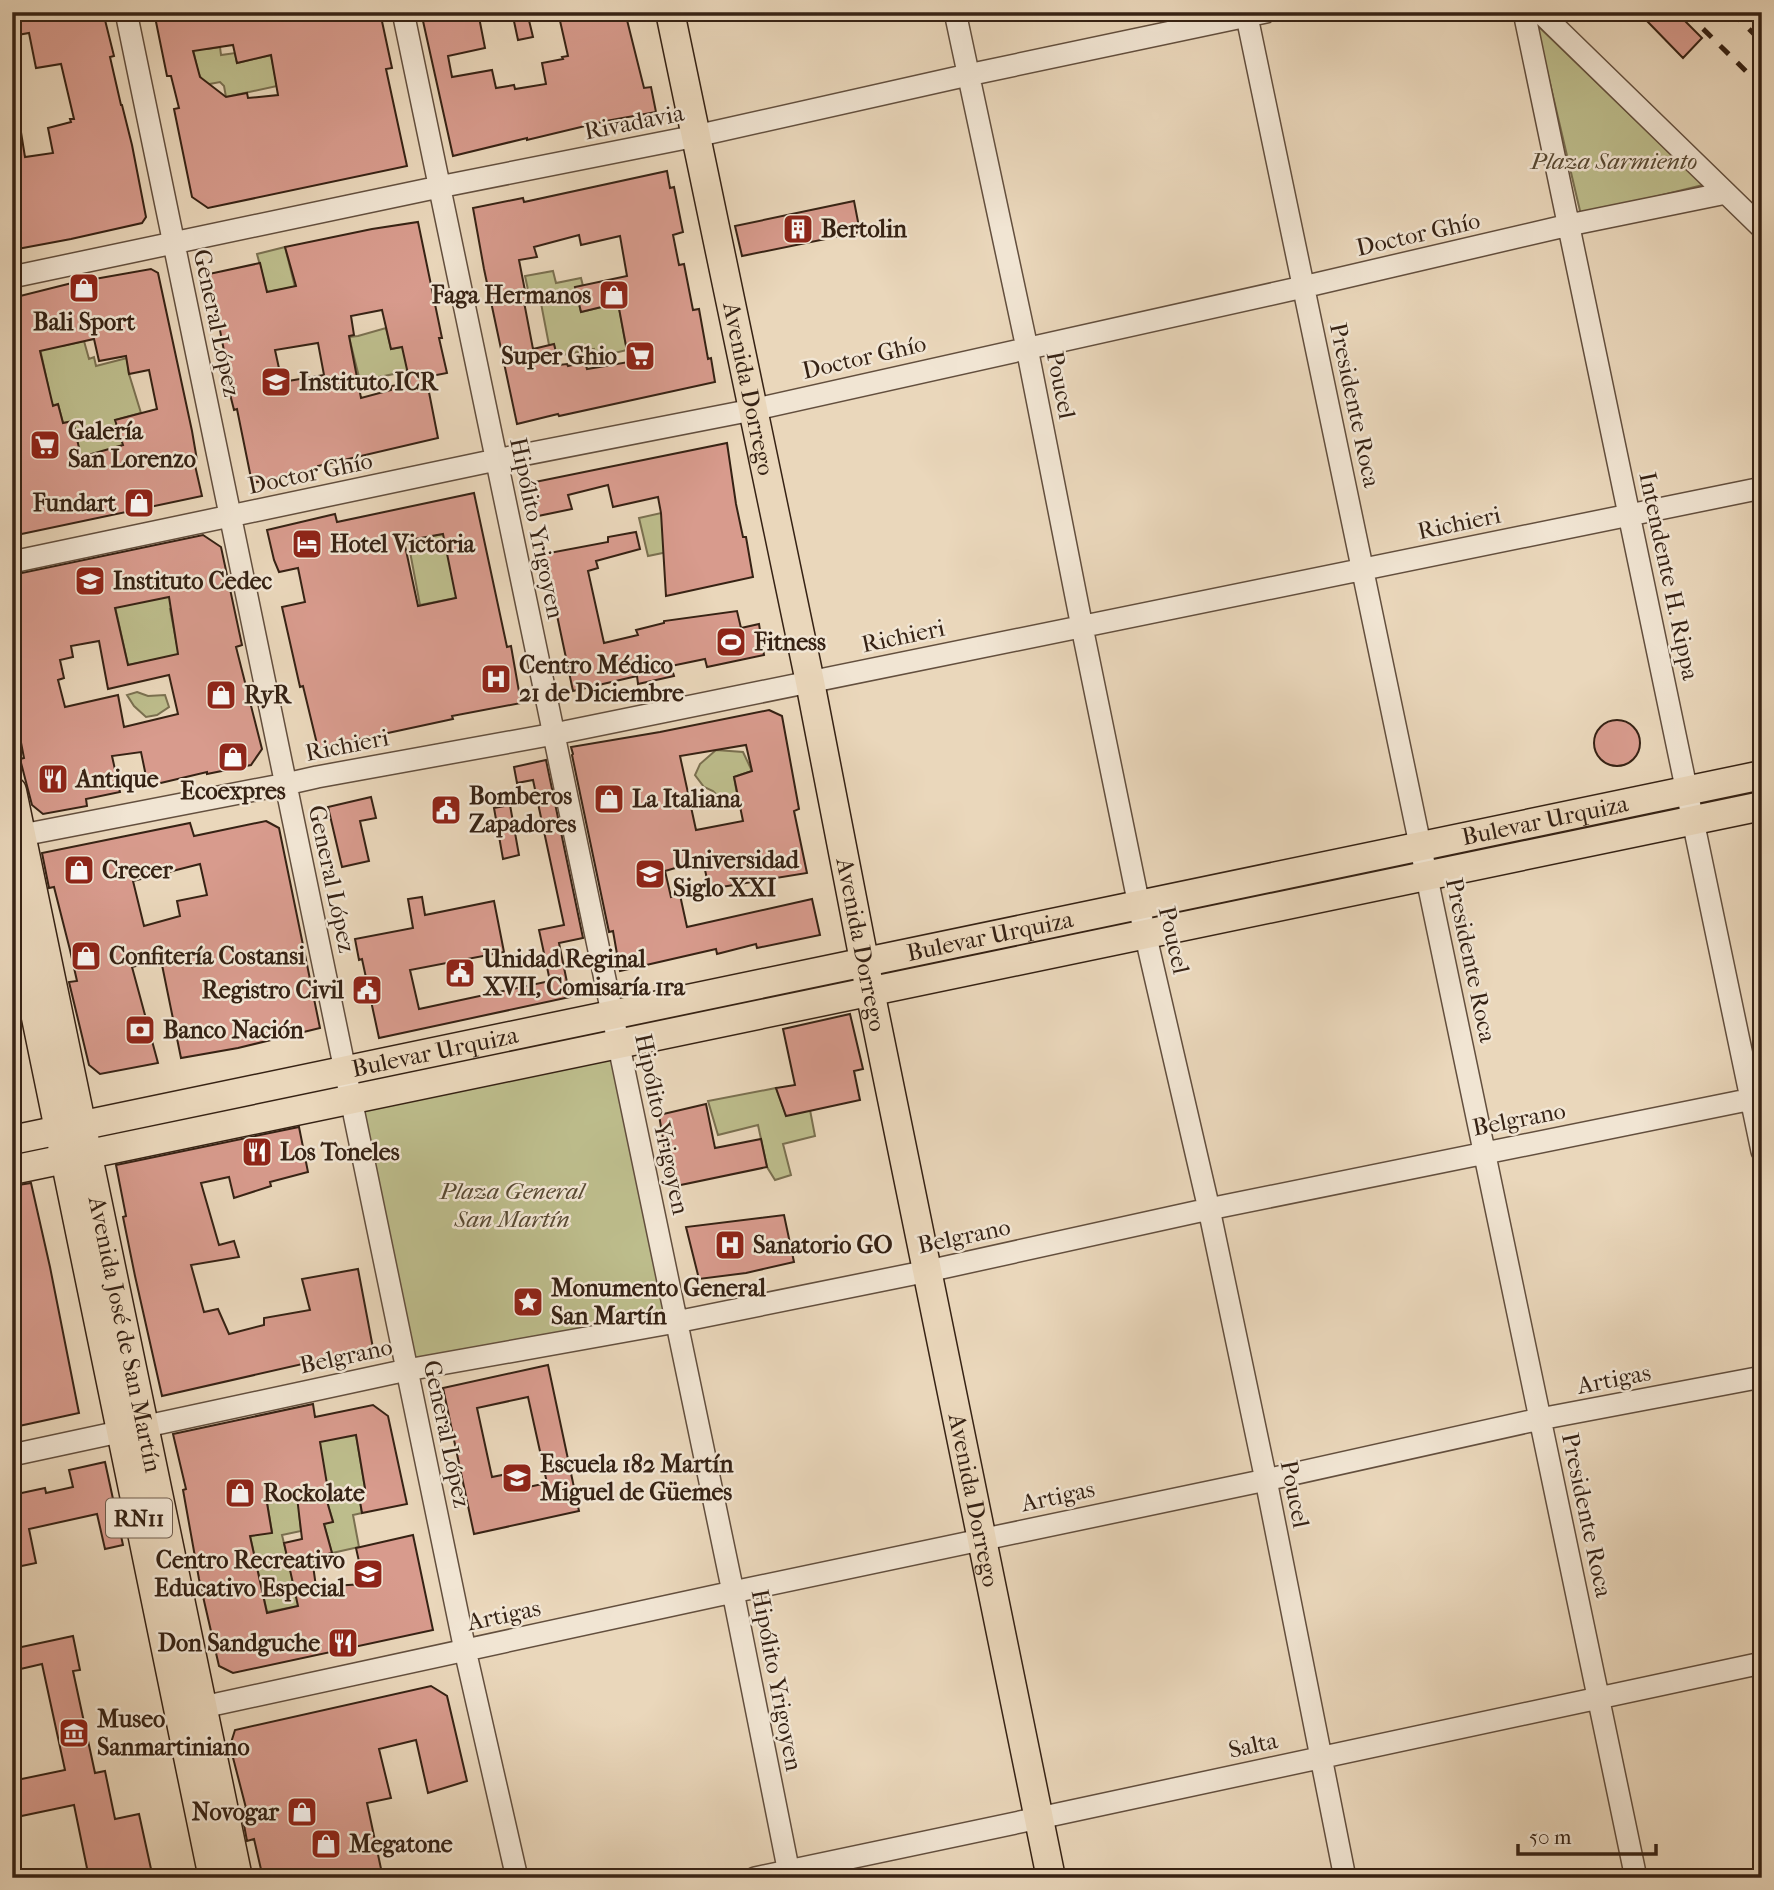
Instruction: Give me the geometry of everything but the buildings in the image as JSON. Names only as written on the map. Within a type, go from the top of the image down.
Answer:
[{"type":"main road","name":"Avenida Dorrego","points":[[670,12],[810,682],[870,991],[1051,1878]]},
{"type":"main road","name":"Bulevar Urquiza","points":[[12,1140],[1762,775]]},
{"type":"main road","name":"Avenida José de San Martín","points":[[12,791],[17,836],[76,1156],[133,1428],[214,1878]]},
{"type":"main road","name":"Bulevar Urquiza","points":[[12,1170],[1762,806]]},
{"type":"main road","name":"Avenida José de San Martín","points":[[12,901],[71,1128]]},
{"type":"main road","name":"Avenida José de San Martín","points":[[133,1428],[203,1707],[238,1878]]},
{"type":"street","name":"General López","points":[[126,12],[465,1650],[517,1878]]},
{"type":"street","name":"Hipólito Yrigoyen","points":[[402,12],[733,1592],[789,1874]]},
{"type":"street","name":"Poucel","points":[[955,12],[1027,348],[1145,934],[1209,1209],[1266,1480],[1345,1878]]},
{"type":"street","name":"Intendente H. Rippa","points":[[1524,12],[1694,820],[1756,1098],[1762,1150]]},
{"type":"street","points":[[1540,12],[1762,228]]},
{"type":"street","name":"Rivadavia","points":[[12,277],[696,136],[1253,14]]},
{"type":"street","name":"Presidente Roca","points":[[1253,14],[1303,287],[1636,1878]]},
{"type":"street","name":"Doctor Ghío","points":[[12,562],[496,460],[752,410],[1569,225],[1726,193]]},
{"type":"street","name":"Richieri","points":[[17,836],[554,734],[1762,488]]},
{"type":"street","name":"Belgrano","points":[[12,1455],[407,1370],[676,1322],[928,1271],[1209,1209],[1756,1098]]},
{"type":"street","name":"Artigas","points":[[203,1707],[1540,1419],[1762,1377]]},
{"type":"street","name":"Salta","points":[[755,1878],[789,1874],[1321,1756],[1762,1663]]},
{"type":"green space","name":"Plaza Sarmiento","points":[[1536,24],[1703,185],[1581,215]]},
{"type":"green space","points":[[191,40],[208,49],[220,47],[221,55],[235,53],[237,63],[271,55],[277,86],[226,97],[224,86],[220,82],[204,85],[198,72]]},
{"type":"green space","points":[[285,247],[295,287],[267,292],[257,254]]},
{"type":"green space","points":[[553,271],[556,283],[581,278],[583,286],[575,288],[581,312],[618,303],[627,350],[597,357],[594,349],[557,356],[554,345],[549,345],[540,298],[530,299],[525,276]]},
{"type":"green space","points":[[386,328],[391,349],[428,341],[408,371],[360,381],[349,337]]},
{"type":"green space","points":[[84,341],[89,359],[94,357],[96,366],[127,358],[141,413],[116,420],[127,444],[81,460],[73,422],[63,423],[58,404],[28,412],[24,398],[49,390],[39,344],[62,346]]},
{"type":"green space","points":[[661,513],[697,546],[648,556],[639,518]]},
{"type":"green space","points":[[443,534],[466,596],[420,605],[408,541]]},
{"type":"green space","points":[[172,596],[174,608],[170,609],[179,655],[128,665],[114,602]]},
{"type":"green space","points":[[137,692],[148,696],[165,695],[169,707],[157,715],[146,717],[127,695]]},
{"type":"green space","points":[[716,750],[743,752],[752,771],[734,777],[737,794],[720,798],[704,787],[695,775],[700,764]]},
{"type":"green space","name":"Plaza General San Martín","points":[[618,1043],[676,1322],[407,1370],[351,1098]]},
{"type":"green space","points":[[776,1088],[786,1115],[810,1110],[815,1136],[783,1144],[791,1175],[775,1180],[767,1167],[758,1125],[718,1135],[708,1101]]},
{"type":"green space","points":[[316,1417],[356,1435],[365,1488],[358,1491],[362,1513],[353,1515],[359,1547],[332,1553],[324,1524],[333,1521],[328,1505],[299,1512],[301,1531],[282,1535],[299,1606],[267,1612],[250,1536],[272,1532],[267,1503]]},
{"type":"railway","points":[[1686,12],[1762,87]]},
{"type":"railway","points":[[1732,12],[1762,42]]},
{"type":"railway","points":[[1756,12],[1762,18]]},
{"type":"place","name":"Bertolin","points":[[798,229]]},
{"type":"place","name":"Bali Sport","points":[[84,288]]},
{"type":"place","name":"Faga Hermanos","points":[[614,295]]},
{"type":"place","name":"Super Ghio","points":[[640,356]]},
{"type":"place","name":"Instituto ICR","points":[[276,382]]},
{"type":"place","name":"Galería San Lorenzo","points":[[45,445]]},
{"type":"place","name":"Fundart","points":[[139,503]]},
{"type":"place","name":"Hotel Victoria","points":[[307,544]]},
{"type":"place","name":"Instituto Cedec","points":[[90,581]]},
{"type":"place","name":"Fitness","points":[[731,642]]},
{"type":"place","name":"Centro Médico 21 de Diciembre","points":[[496,679]]},
{"type":"place","name":"RyR","points":[[221,695]]},
{"type":"place","name":"Ecoexpres","points":[[233,757]]},
{"type":"place","name":"Antique","points":[[53,779]]},
{"type":"place","name":"La Italiana","points":[[609,799]]},
{"type":"place","name":"Bomberos Zapadores","points":[[446,810]]},
{"type":"place","name":"Crecer","points":[[79,870]]},
{"type":"place","name":"Universidad Siglo XXI","points":[[650,874]]},
{"type":"place","name":"Confitería Costansi","points":[[86,956]]},
{"type":"place","name":"Unidad Reginal XVII, Comisaría 1ra","points":[[460,973]]},
{"type":"place","name":"Registro Civil","points":[[367,990]]},
{"type":"place","name":"Banco Nación","points":[[140,1030]]},
{"type":"place","name":"Los Toneles","points":[[257,1152]]},
{"type":"place","name":"Sanatorio GO","points":[[730,1245]]},
{"type":"place","name":"Monumento General San Martín","points":[[528,1302]]},
{"type":"place","name":"Escuela 182 Martín Miguel de Güemes","points":[[517,1478]]},
{"type":"place","name":"Rockolate","points":[[240,1493]]},
{"type":"place","name":"Centro Recreativo Educativo Especial","points":[[368,1574]]},
{"type":"place","name":"Don Sandguche","points":[[343,1643]]},
{"type":"place","name":"Museo Sanmartiniano","points":[[74,1733]]},
{"type":"place","name":"Novogar","points":[[302,1812]]},
{"type":"place","name":"Megatone","points":[[326,1844]]}]
